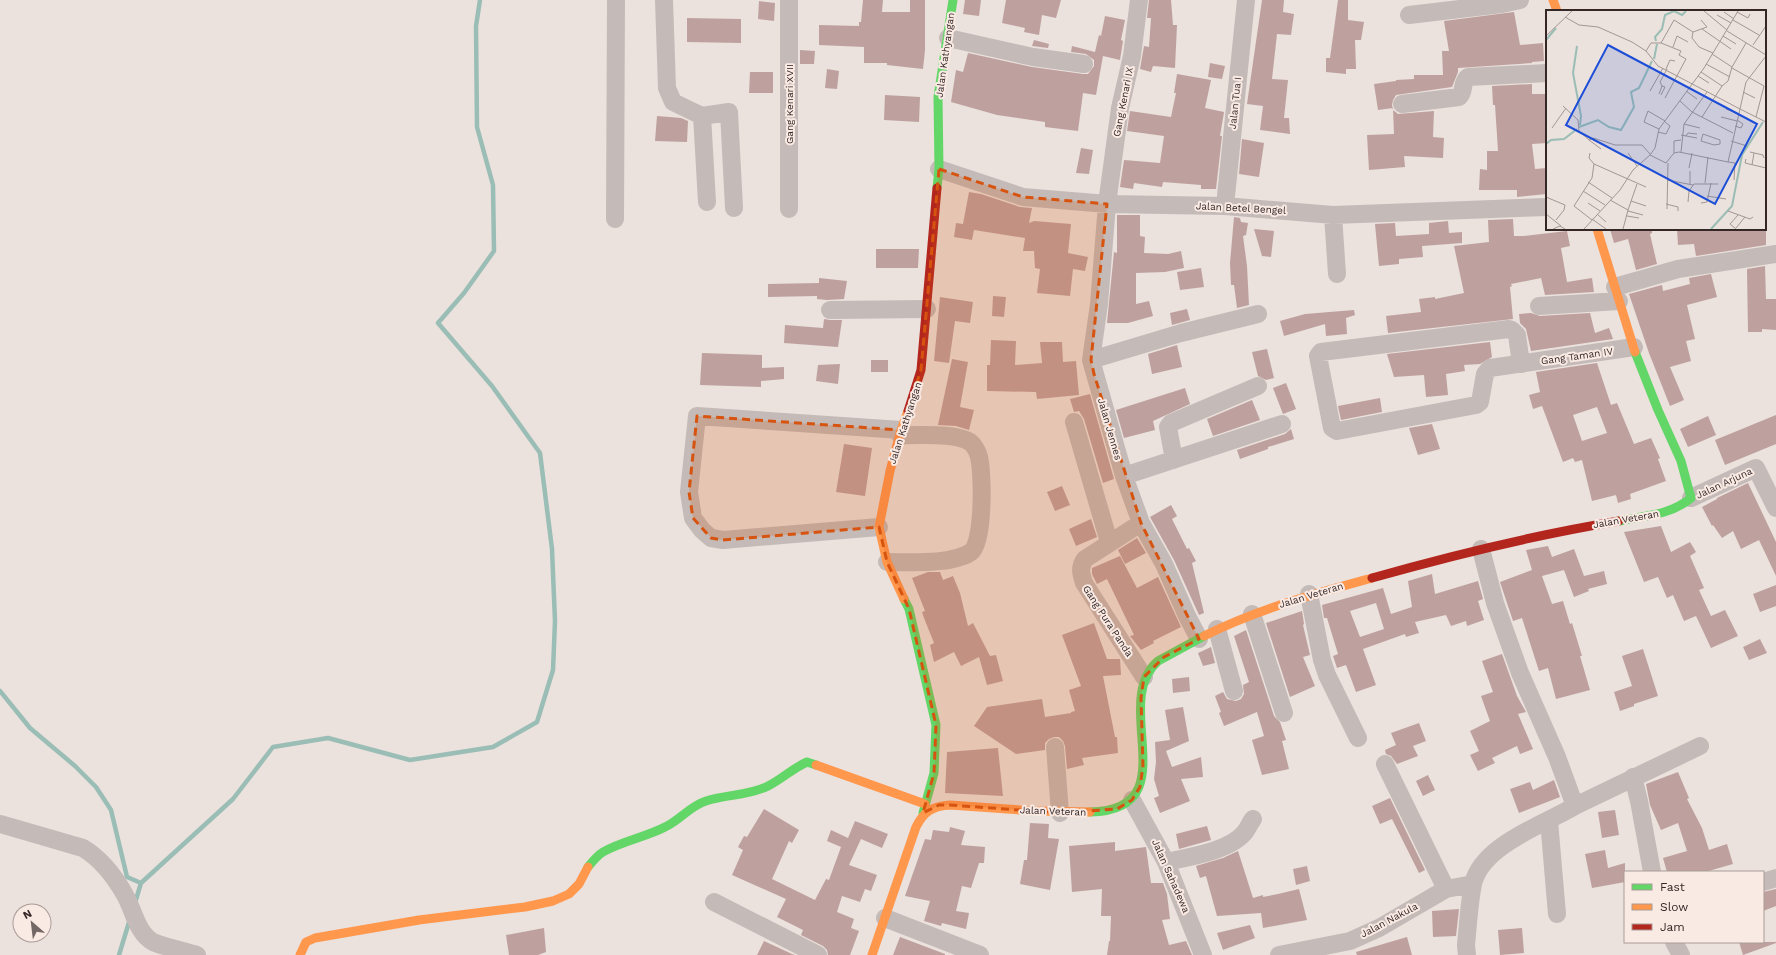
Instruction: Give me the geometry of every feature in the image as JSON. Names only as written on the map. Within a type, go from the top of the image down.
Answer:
[{"type":"street","points":[[615,219],[616,0]]},
{"type":"street","points":[[664,0],[665,76],[669,96],[673,102],[702,116],[729,112],[734,208]]},
{"type":"street","name":"Gang Kenari XVII","points":[[789,0],[789,209]]},
{"type":"street","name":"Jalan Kathyangan","points":[[924,808],[934,773],[936,725],[909,609],[887,562],[879,527],[886,489],[901,432],[919,377],[927,309],[939,169],[938,97],[941,70],[954,0]]},
{"type":"street","name":"Gang Kenari IX","points":[[1107,204],[1120,108],[1132,56],[1139,0]]},
{"type":"street","name":"Jalan Tua I","points":[[1225,206],[1246,0]]},
{"type":"street","points":[[1409,16],[1502,4],[1520,0]]},
{"type":"street","points":[[1553,0],[1557,10]]},
{"type":"street","points":[[948,38],[1033,57],[1084,64]]},
{"type":"street","points":[[1402,104],[1459,98],[1462,94],[1464,81],[1468,77],[1546,73]]},
{"type":"street","points":[[702,116],[707,202]]},
{"type":"street","name":"Jalan Betel Bengel","points":[[939,169],[1023,197],[1107,204],[1225,206],[1333,215],[1546,208]]},
{"type":"street","name":"Jalan Jennes","points":[[1107,204],[1099,304],[1091,360],[1124,476],[1141,523],[1164,564],[1187,616],[1199,638]]},
{"type":"street","points":[[1333,215],[1337,274]]},
{"type":"street","points":[[1597,230],[1634,348],[1657,410],[1684,471],[1691,498]]},
{"type":"street","points":[[1540,306],[1617,294],[1678,269],[1776,254]]},
{"type":"street","points":[[830,310],[927,309]]},
{"type":"street","points":[[1091,360],[1181,333],[1258,314]]},
{"type":"street","name":"Gang Taman IV","points":[[1521,364],[1517,335],[1512,330],[1508,329],[1322,352],[1318,356],[1332,428],[1337,431],[1476,404],[1480,402],[1485,374],[1488,370],[1634,348]]},
{"type":"street","points":[[1174,460],[1168,432],[1168,428],[1171,423],[1258,386]]},
{"type":"street","points":[[879,527],[723,540],[711,538],[702,530],[693,518],[688,492],[697,416],[901,432],[953,437],[969,442],[974,446],[979,455],[982,483],[978,541],[972,552],[961,557],[933,562],[887,562]]},
{"type":"street","points":[[1074,422],[1109,542]]},
{"type":"street","points":[[1124,476],[1282,424]]},
{"type":"street","name":"Jalan Arjuna","points":[[1691,498],[1756,468],[1776,508]]},
{"type":"street","name":"Jalan Veteran","points":[[1144,677],[1164,657],[1199,638],[1252,614],[1309,594],[1481,549],[1562,530],[1665,512],[1680,507],[1691,498]]},
{"type":"street","name":"Gang Pura Panda","points":[[1141,523],[1084,559],[1081,564],[1081,572],[1084,583],[1144,677]]},
{"type":"street","points":[[1481,549],[1495,603],[1520,673],[1557,757],[1575,806]]},
{"type":"street","points":[[1309,594],[1322,660],[1327,675],[1358,738]]},
{"type":"street","points":[[1252,614],[1284,713]]},
{"type":"street","points":[[1217,629],[1234,690]]},
{"type":"street","points":[[1132,800],[1140,787],[1143,766],[1141,698],[1144,677]]},
{"type":"street","points":[[1467,955],[1466,945],[1473,884],[1479,870],[1500,848],[1515,837],[1549,821],[1575,806],[1700,746]]},
{"type":"street","points":[[1055,747],[1060,813]]},
{"type":"street","points":[[300,955],[306,942],[315,938],[419,920],[525,907],[552,901],[568,894],[579,884],[589,866],[602,852],[666,828],[693,807],[705,801],[721,797],[748,794],[768,786],[798,766],[807,762],[924,808],[916,827],[872,955]]},
{"type":"street","points":[[1385,764],[1446,889]]},
{"type":"street","points":[[1633,777],[1640,800],[1652,871]]},
{"type":"street","name":"Jalan Veteran","points":[[924,808],[939,805],[950,805],[1060,813],[1117,809],[1132,800]]},
{"type":"street","name":"Jalan Sahadewa","points":[[1132,800],[1166,862],[1203,955]]},
{"type":"street","points":[[1166,862],[1196,856],[1234,842],[1244,833],[1253,819]]},
{"type":"street","points":[[1549,821],[1557,914]]},
{"type":"street","points":[[0,824],[83,848],[94,855],[102,863],[125,895],[139,926],[153,942],[197,955]]},
{"type":"street","points":[[1764,882],[1776,878]]},
{"type":"street","name":"Jalan Nakula","points":[[1279,955],[1350,941],[1379,928],[1446,889],[1473,884]]},
{"type":"street","points":[[714,902],[818,955]]},
{"type":"street","points":[[885,918],[980,955]]},
{"type":"street","points":[[1675,943],[1681,955]]},
{"type":"highlighted area","points":[[939,169],[1023,197],[1107,204],[1091,360],[1094,374],[1141,523],[1199,639],[1164,657],[1144,677],[1141,698],[1143,766],[1140,787],[1132,800],[1117,809],[1096,811],[1060,813],[939,805],[923,813],[934,773],[936,725],[909,609],[887,562],[879,527],[723,540],[711,538],[693,518],[689,492],[697,416],[901,430],[921,370]]},
{"type":"building","points":[[863,0],[883,0],[882,12],[910,12],[910,0],[925,0],[925,50],[923,69],[887,65],[887,63],[864,63],[864,47],[819,45],[819,25],[859,26],[859,22],[861,22]]},
{"type":"building","points":[[965,0],[981,0],[979,16],[963,14]]},
{"type":"building","points":[[1006,0],[1061,0],[1056,18],[1042,15],[1039,35],[1024,32],[1025,28],[1002,23]]},
{"type":"building","points":[[1149,0],[1171,0],[1173,25],[1177,25],[1175,68],[1153,66],[1151,72],[1140,69],[1144,46],[1149,47],[1151,18],[1147,18]]},
{"type":"building","points":[[1262,0],[1284,0],[1283,12],[1294,14],[1291,35],[1277,34],[1272,79],[1288,80],[1284,118],[1289,118],[1290,134],[1260,130],[1263,106],[1247,104]]},
{"type":"building","points":[[1338,0],[1348,0],[1348,20],[1364,22],[1361,40],[1355,40],[1356,69],[1346,69],[1346,74],[1326,72],[1326,58],[1330,58]]},
{"type":"building","points":[[759,1],[775,3],[774,21],[758,19]]},
{"type":"building","points":[[1514,12],[1520,45],[1543,43],[1544,61],[1458,68],[1458,72],[1452,87],[1396,95],[1393,100],[1393,108],[1378,110],[1374,84],[1396,80],[1414,79],[1414,75],[1443,75],[1442,51],[1449,51],[1444,21]]},
{"type":"building","points":[[1105,16],[1125,20],[1121,40],[1123,41],[1120,60],[1103,56],[1096,95],[1083,93],[1078,131],[1045,127],[1045,122],[997,115],[951,102],[956,70],[963,72],[968,53],[1032,67],[1088,74],[1094,66],[1094,60],[1086,54],[1071,52],[1072,46],[1095,52],[1099,35],[1101,36]]},
{"type":"building","points":[[687,18],[741,19],[741,43],[687,42]]},
{"type":"building","points":[[1034,40],[1049,44],[1048,48],[1032,46]]},
{"type":"building","points":[[800,50],[815,51],[814,64],[800,64]]},
{"type":"building","points":[[1210,63],[1225,66],[1222,79],[1208,77]]},
{"type":"building","points":[[827,69],[839,71],[837,89],[825,88]]},
{"type":"building","points":[[750,72],[773,72],[773,93],[749,93]]},
{"type":"building","points":[[1177,74],[1211,80],[1205,108],[1224,112],[1220,136],[1222,136],[1216,189],[1201,189],[1201,185],[1163,182],[1162,187],[1134,183],[1133,189],[1120,187],[1124,160],[1160,163],[1164,136],[1127,131],[1130,111],[1171,117],[1176,93],[1174,93]]},
{"type":"building","points":[[1532,84],[1532,94],[1546,94],[1546,143],[1532,144],[1535,169],[1546,168],[1546,194],[1517,197],[1517,190],[1479,190],[1480,169],[1487,170],[1487,151],[1498,151],[1495,105],[1493,105],[1492,86]]},
{"type":"building","points":[[885,95],[920,97],[919,122],[884,120]]},
{"type":"building","points":[[1393,110],[1398,114],[1434,111],[1433,137],[1444,138],[1443,158],[1404,156],[1405,167],[1369,170],[1367,135],[1394,134]]},
{"type":"building","points":[[657,116],[681,118],[688,121],[687,142],[655,141]]},
{"type":"building","points":[[1242,139],[1264,143],[1259,177],[1239,174]]},
{"type":"building","points":[[1081,148],[1093,150],[1089,174],[1076,173]]},
{"type":"building","points":[[969,192],[981,194],[1020,207],[1032,208],[1029,223],[1034,221],[1071,224],[1068,253],[1088,257],[1085,271],[1073,269],[1070,296],[1037,293],[1040,269],[1035,268],[1034,251],[1023,251],[1025,238],[974,230],[972,240],[954,237],[956,223],[963,224]]},
{"type":"building","points":[[1117,215],[1140,215],[1140,236],[1145,237],[1144,253],[1168,254],[1181,251],[1184,268],[1165,272],[1136,273],[1136,304],[1149,301],[1153,316],[1128,323],[1107,323],[1114,252],[1117,253]]},
{"type":"building","points":[[1234,217],[1240,218],[1241,222],[1248,223],[1246,235],[1243,236],[1247,266],[1249,305],[1237,308],[1234,285],[1231,285],[1230,263]]},
{"type":"building","points":[[1513,219],[1514,236],[1567,231],[1570,246],[1561,248],[1567,282],[1592,278],[1594,292],[1545,295],[1541,278],[1511,284],[1513,319],[1388,333],[1386,316],[1421,312],[1419,299],[1435,297],[1435,299],[1464,293],[1454,246],[1489,242],[1488,220]]},
{"type":"building","points":[[1448,221],[1449,233],[1462,232],[1462,243],[1422,246],[1423,257],[1399,259],[1399,264],[1379,266],[1375,224],[1395,223],[1396,236],[1429,234],[1429,223]]},
{"type":"building","points":[[1254,229],[1274,231],[1271,257],[1262,256]]},
{"type":"building","points":[[1610,230],[1652,230],[1652,233],[1650,234],[1657,264],[1636,270],[1628,239],[1614,243]]},
{"type":"building","points":[[1677,230],[1766,230],[1766,245],[1696,256],[1694,244],[1678,245]]},
{"type":"building","points":[[876,249],[919,249],[918,268],[876,268]]},
{"type":"building","points":[[1765,266],[1766,299],[1776,299],[1776,330],[1762,329],[1762,332],[1748,332],[1747,269]]},
{"type":"building","points":[[1201,268],[1204,287],[1180,290],[1177,272]]},
{"type":"building","points":[[1711,274],[1717,297],[1687,305],[1695,339],[1686,341],[1691,361],[1670,367],[1684,400],[1670,406],[1649,353],[1629,294],[1662,285],[1663,291],[1690,284],[1689,278]]},
{"type":"building","points":[[819,278],[847,281],[844,299],[817,299],[817,296],[768,297],[768,284],[819,283]]},
{"type":"building","points":[[993,296],[1006,297],[1004,317],[992,316]]},
{"type":"building","points":[[940,297],[973,302],[970,323],[955,321],[949,363],[934,361]]},
{"type":"building","points":[[1187,309],[1190,320],[1172,325],[1170,313]]},
{"type":"building","points":[[1354,310],[1355,315],[1346,318],[1347,334],[1326,336],[1325,324],[1284,336],[1280,321],[1305,314]]},
{"type":"building","points":[[1531,313],[1540,316],[1590,313],[1595,333],[1609,328],[1613,339],[1531,351],[1526,329],[1520,323],[1519,314]]},
{"type":"building","points":[[824,319],[842,320],[838,347],[784,343],[785,325],[823,328]]},
{"type":"building","points":[[991,340],[1016,341],[1015,365],[1042,363],[1040,342],[1062,342],[1063,362],[1076,361],[1079,395],[1037,399],[1036,392],[987,391],[987,365],[990,365]]},
{"type":"building","points":[[1490,342],[1492,357],[1480,364],[1464,365],[1465,371],[1446,374],[1448,395],[1426,397],[1424,375],[1394,377],[1387,354]]},
{"type":"building","points":[[1177,345],[1182,367],[1152,374],[1148,354]]},
{"type":"building","points":[[1267,349],[1274,378],[1266,380],[1258,376],[1252,352]]},
{"type":"building","points":[[702,353],[762,355],[762,368],[784,367],[784,379],[761,381],[761,387],[700,385]]},
{"type":"building","points":[[952,359],[968,362],[960,407],[974,410],[969,430],[956,426],[938,425]]},
{"type":"building","points":[[871,360],[888,360],[888,372],[871,372]]},
{"type":"building","points":[[1597,363],[1611,405],[1617,403],[1634,444],[1651,438],[1660,458],[1658,459],[1666,481],[1630,494],[1631,499],[1618,503],[1616,495],[1592,501],[1582,460],[1575,462],[1573,458],[1563,462],[1542,406],[1533,409],[1529,395],[1540,392],[1536,372]],"holes":[[[1597,407],[1607,433],[1582,441],[1573,415]]]},
{"type":"building","points":[[840,364],[838,384],[816,381],[818,365]]},
{"type":"building","points":[[1286,383],[1296,409],[1283,414],[1273,388]]},
{"type":"building","points":[[1185,388],[1190,404],[1153,421],[1155,430],[1124,438],[1116,410]]},
{"type":"building","points":[[1090,394],[1114,479],[1103,483],[1084,419],[1079,411],[1074,412],[1070,399]]},
{"type":"building","points":[[1380,398],[1382,412],[1341,420],[1338,406]]},
{"type":"building","points":[[1252,400],[1260,420],[1213,436],[1207,419]]},
{"type":"building","points":[[1776,415],[1776,444],[1725,465],[1715,440]]},
{"type":"building","points":[[1708,416],[1716,435],[1688,447],[1680,429]]},
{"type":"building","points":[[1432,424],[1440,449],[1418,455],[1409,428]]},
{"type":"building","points":[[1291,429],[1294,439],[1268,447],[1268,449],[1240,459],[1237,450],[1285,434]]},
{"type":"building","points":[[844,444],[872,448],[865,496],[836,492]]},
{"type":"building","points":[[1748,483],[1776,542],[1776,576],[1759,540],[1741,549],[1733,531],[1722,538],[1713,525],[1712,526],[1702,507]]},
{"type":"building","points":[[1062,486],[1070,505],[1055,511],[1047,492]]},
{"type":"building","points":[[1171,505],[1177,516],[1172,519],[1187,549],[1189,548],[1196,561],[1192,563],[1204,613],[1199,615],[1174,560],[1150,517]]},
{"type":"building","points":[[1091,519],[1097,537],[1076,546],[1069,529]]},
{"type":"building","points":[[1661,526],[1671,552],[1690,542],[1696,552],[1690,556],[1704,588],[1699,590],[1711,616],[1725,610],[1738,636],[1711,648],[1696,616],[1684,621],[1673,595],[1667,598],[1658,577],[1644,582],[1624,532]]},
{"type":"building","points":[[1137,538],[1146,553],[1125,564],[1118,550]]},
{"type":"building","points":[[1548,546],[1552,557],[1574,549],[1584,576],[1604,571],[1607,584],[1588,589],[1589,591],[1574,597],[1564,570],[1542,576],[1552,604],[1563,601],[1570,624],[1572,623],[1590,690],[1556,699],[1548,668],[1539,671],[1522,618],[1513,621],[1500,582],[1532,570],[1526,550]]},
{"type":"building","points":[[1120,556],[1137,588],[1158,577],[1181,627],[1153,641],[1154,643],[1141,650],[1130,636],[1134,635],[1107,579],[1097,584],[1092,574],[1092,568]]},
{"type":"building","points":[[928,572],[940,572],[943,580],[953,576],[960,593],[968,626],[973,623],[990,656],[996,655],[1003,681],[987,685],[979,657],[961,666],[954,652],[934,662],[930,645],[934,643],[922,612],[925,611],[912,578]]},
{"type":"building","points":[[1432,574],[1435,594],[1478,581],[1483,599],[1478,601],[1484,620],[1467,626],[1466,621],[1451,626],[1446,615],[1415,622],[1419,633],[1406,637],[1405,634],[1363,649],[1376,685],[1356,692],[1346,665],[1337,668],[1333,656],[1338,654],[1327,618],[1324,618],[1322,605],[1383,588],[1391,614],[1412,607],[1408,581]],"holes":[[[1376,603],[1384,629],[1360,637],[1350,611]]]},
{"type":"building","points":[[1776,585],[1776,606],[1760,612],[1753,594]]},
{"type":"building","points":[[1302,611],[1303,625],[1310,655],[1303,657],[1315,686],[1290,697],[1266,623]]},
{"type":"building","points":[[1094,623],[1107,659],[1120,659],[1121,675],[1103,676],[1115,737],[1117,737],[1118,753],[1082,758],[1084,765],[1067,769],[1065,746],[1059,737],[1049,739],[1045,743],[1045,750],[1016,754],[974,726],[987,707],[1042,699],[1045,717],[1075,711],[1069,690],[1081,686],[1062,635]]},
{"type":"building","points":[[1246,630],[1274,716],[1280,722],[1286,740],[1282,741],[1289,769],[1262,775],[1252,740],[1264,736],[1257,712],[1224,726],[1215,696],[1223,692],[1227,699],[1236,701],[1241,699],[1244,694],[1243,685],[1249,682],[1234,636]]},
{"type":"building","points":[[1760,639],[1767,653],[1749,660],[1743,647]]},
{"type":"building","points":[[1211,647],[1215,663],[1203,666],[1198,653]]},
{"type":"building","points":[[1643,649],[1658,696],[1634,704],[1634,706],[1620,711],[1614,692],[1632,686],[1622,656]]},
{"type":"building","points":[[1502,654],[1517,696],[1526,712],[1518,714],[1533,749],[1520,754],[1517,746],[1492,758],[1495,763],[1478,771],[1470,755],[1479,751],[1470,731],[1490,721],[1481,696],[1493,692],[1482,661]]},
{"type":"building","points":[[1189,677],[1190,691],[1173,693],[1172,679]]},
{"type":"building","points":[[1183,707],[1189,741],[1166,751],[1172,767],[1201,757],[1203,777],[1181,779],[1190,801],[1160,813],[1154,798],[1159,796],[1154,779],[1156,762],[1155,742],[1170,740],[1165,710]]},
{"type":"building","points":[[1419,723],[1426,741],[1413,746],[1418,756],[1397,764],[1391,756],[1386,754],[1385,750],[1396,745],[1391,733]]},
{"type":"building","points":[[998,748],[1003,796],[945,793],[947,752]]},
{"type":"building","points":[[1678,772],[1689,798],[1687,799],[1702,828],[1709,850],[1727,844],[1733,864],[1708,871],[1667,871],[1663,858],[1687,851],[1678,823],[1661,830],[1650,805],[1646,784]]},
{"type":"building","points":[[1428,775],[1435,790],[1423,796],[1416,781]]},
{"type":"building","points":[[1554,780],[1560,797],[1519,813],[1510,789],[1530,782],[1533,790]]},
{"type":"building","points":[[1390,798],[1425,870],[1419,873],[1392,819],[1380,824],[1372,806]]},
{"type":"building","points":[[764,809],[799,830],[792,843],[789,841],[772,879],[815,900],[826,879],[829,880],[841,847],[827,841],[831,830],[848,838],[855,821],[888,834],[882,848],[861,839],[849,865],[877,875],[871,891],[865,889],[860,902],[842,896],[837,912],[854,919],[851,928],[859,931],[850,955],[828,955],[827,950],[823,946],[801,935],[803,930],[777,917],[786,899],[732,875],[743,850],[738,847],[744,836],[747,837]]},
{"type":"building","points":[[1615,810],[1619,835],[1602,838],[1598,812]]},
{"type":"building","points":[[1030,823],[1049,824],[1048,838],[1059,839],[1050,890],[1020,884],[1024,860],[1027,860]]},
{"type":"building","points":[[1207,826],[1211,840],[1179,849],[1176,834]]},
{"type":"building","points":[[950,827],[965,831],[961,845],[985,847],[984,863],[979,863],[971,888],[962,886],[956,911],[969,913],[966,929],[942,923],[941,926],[924,921],[930,901],[905,896],[925,839],[931,840],[933,830],[949,832]]},
{"type":"building","points":[[1115,842],[1115,851],[1146,847],[1151,883],[1163,883],[1167,894],[1170,919],[1162,920],[1169,945],[1186,941],[1192,955],[1107,955],[1110,941],[1111,916],[1101,916],[1102,889],[1072,892],[1069,846]]},
{"type":"building","points":[[1605,850],[1608,868],[1625,863],[1624,882],[1592,888],[1585,854]]},
{"type":"building","points":[[1238,851],[1253,898],[1299,889],[1307,920],[1263,928],[1261,913],[1217,916],[1206,876],[1200,878],[1196,866],[1223,858]]},
{"type":"building","points":[[1307,866],[1310,881],[1296,885],[1293,869]]},
{"type":"building","points":[[1776,889],[1776,906],[1764,911],[1764,892]]},
{"type":"building","points":[[1459,909],[1456,936],[1433,937],[1432,911]]},
{"type":"building","points":[[1250,925],[1255,938],[1223,950],[1217,933]]},
{"type":"building","points":[[544,928],[546,952],[538,955],[509,955],[506,935]]},
{"type":"building","points":[[1522,928],[1524,953],[1500,955],[1498,930]]},
{"type":"building","points":[[900,937],[945,954],[945,955],[893,955]]},
{"type":"building","points":[[1407,937],[1412,955],[1357,955],[1356,952]]},
{"type":"building","points":[[764,941],[792,954],[795,955],[757,955]]},
{"type":"building","points":[[1776,942],[1776,943],[1743,955],[1739,943]]},
{"type":"waterway","points":[[135,903],[141,883],[233,799],[273,747],[328,738],[410,760],[493,747],[537,722],[553,670],[555,621],[552,549],[540,453],[492,386],[438,323],[464,293],[494,251],[493,185],[477,127],[476,26],[480,0]]},
{"type":"waterway","points":[[0,691],[30,728],[75,766],[96,787],[111,810],[127,877],[141,883]]},
{"type":"waterway","points":[[119,955],[130,919]]},
{"type":"traffic: fast","points":[[937,188],[939,169],[938,97],[953,0]]},
{"type":"traffic: fast","points":[[1619,521],[1657,514],[1675,508],[1691,498],[1681,461],[1658,410],[1635,352]]},
{"type":"traffic: fast","points":[[904,599],[909,609],[936,725],[934,773],[923,813]]},
{"type":"traffic: fast","points":[[1090,812],[1119,807],[1136,793],[1142,774],[1143,752],[1141,702],[1145,679],[1158,661],[1204,636]]},
{"type":"traffic: fast","points":[[588,867],[603,852],[665,827],[700,803],[753,792],[768,786],[807,762],[816,765]]},
{"type":"traffic: slow","points":[[1553,0],[1557,10]]},
{"type":"traffic: slow","points":[[1597,230],[1635,352]]},
{"type":"traffic: slow","points":[[904,599],[887,562],[879,527],[890,471],[901,430],[908,411]]},
{"type":"traffic: slow","points":[[1204,636],[1224,626],[1266,610],[1308,596],[1372,578]]},
{"type":"traffic: slow","points":[[816,765],[925,804]]},
{"type":"traffic: slow","points":[[872,955],[916,827],[922,817],[930,810],[950,805],[1034,811],[1090,812]]},
{"type":"traffic: slow","points":[[300,955],[306,942],[315,938],[419,920],[525,907],[553,901],[569,894],[579,884],[588,867]]},
{"type":"traffic: jam","points":[[908,411],[921,370],[937,188]]},
{"type":"traffic: jam","points":[[1372,578],[1494,546],[1619,521]]}]
